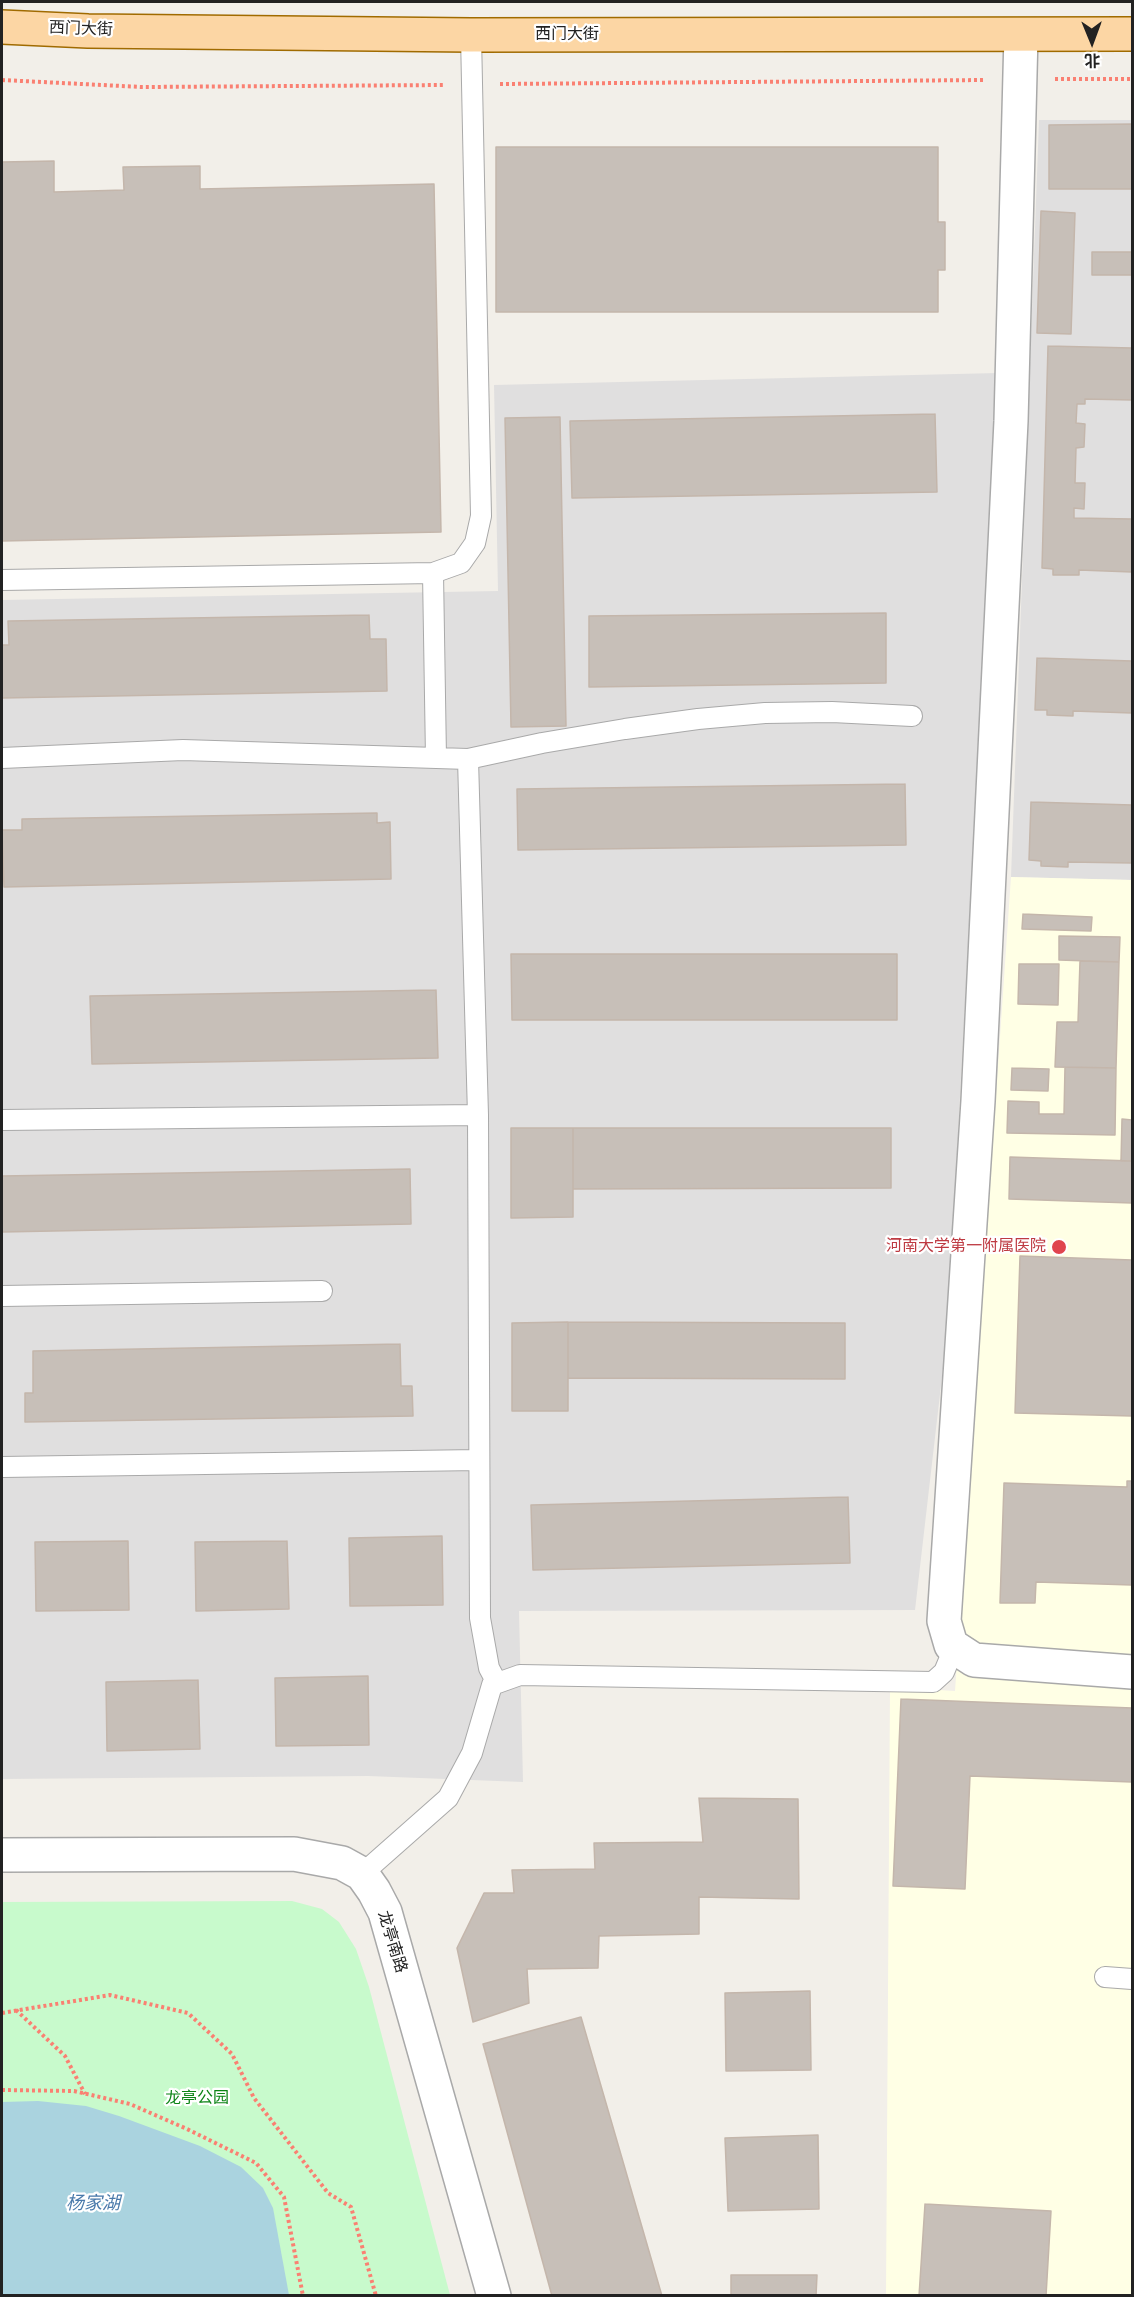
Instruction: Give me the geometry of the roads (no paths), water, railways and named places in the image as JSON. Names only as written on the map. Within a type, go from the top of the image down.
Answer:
[{"type":"main road","name":"西门大街","points":[[2,27],[471,35],[1132,34]]},
{"type":"street","points":[[1021,35],[1011,421],[980,1065],[944,1621],[951,1645],[974,1660],[1132,1672]]},
{"type":"street","points":[[2,1855],[294,1854],[342,1863],[362,1874]]},
{"type":"street","name":"龙亭南路","points":[[362,1874],[385,1912],[494,2295]]},
{"type":"lane","points":[[2,580],[433,573],[460,563],[475,543],[481,516],[471,35]]},
{"type":"lane","points":[[433,573],[436,758]]},
{"type":"lane","points":[[2,758],[183,750],[468,759],[554,741],[698,719],[765,713],[821,712],[912,716]]},
{"type":"lane","points":[[468,759],[478,1115],[480,1618],[489,1668],[497,1683]]},
{"type":"lane","points":[[2,1120],[478,1115]]},
{"type":"lane","points":[[2,1296],[322,1291]]},
{"type":"lane","points":[[2,1467],[478,1460]]},
{"type":"lane","points":[[362,1874],[448,1798],[472,1753],[492,1685],[497,1683],[520,1675],[933,1682],[944,1672],[949,1660],[951,1645]]},
{"type":"lane","points":[[1106,1977],[1132,1979]]},
{"type":"water","name":"杨家湖","points":[[38,2101],[86,2106],[119,2116],[200,2146],[241,2167],[263,2188],[273,2208],[289,2295],[2,2295],[2,2102]]},
{"type":"place","name":"河南大学第一附属医院","points":[[1059,1247]]},
{"type":"park label","name":"龙亭公园","points":[[197,2099]]}]
